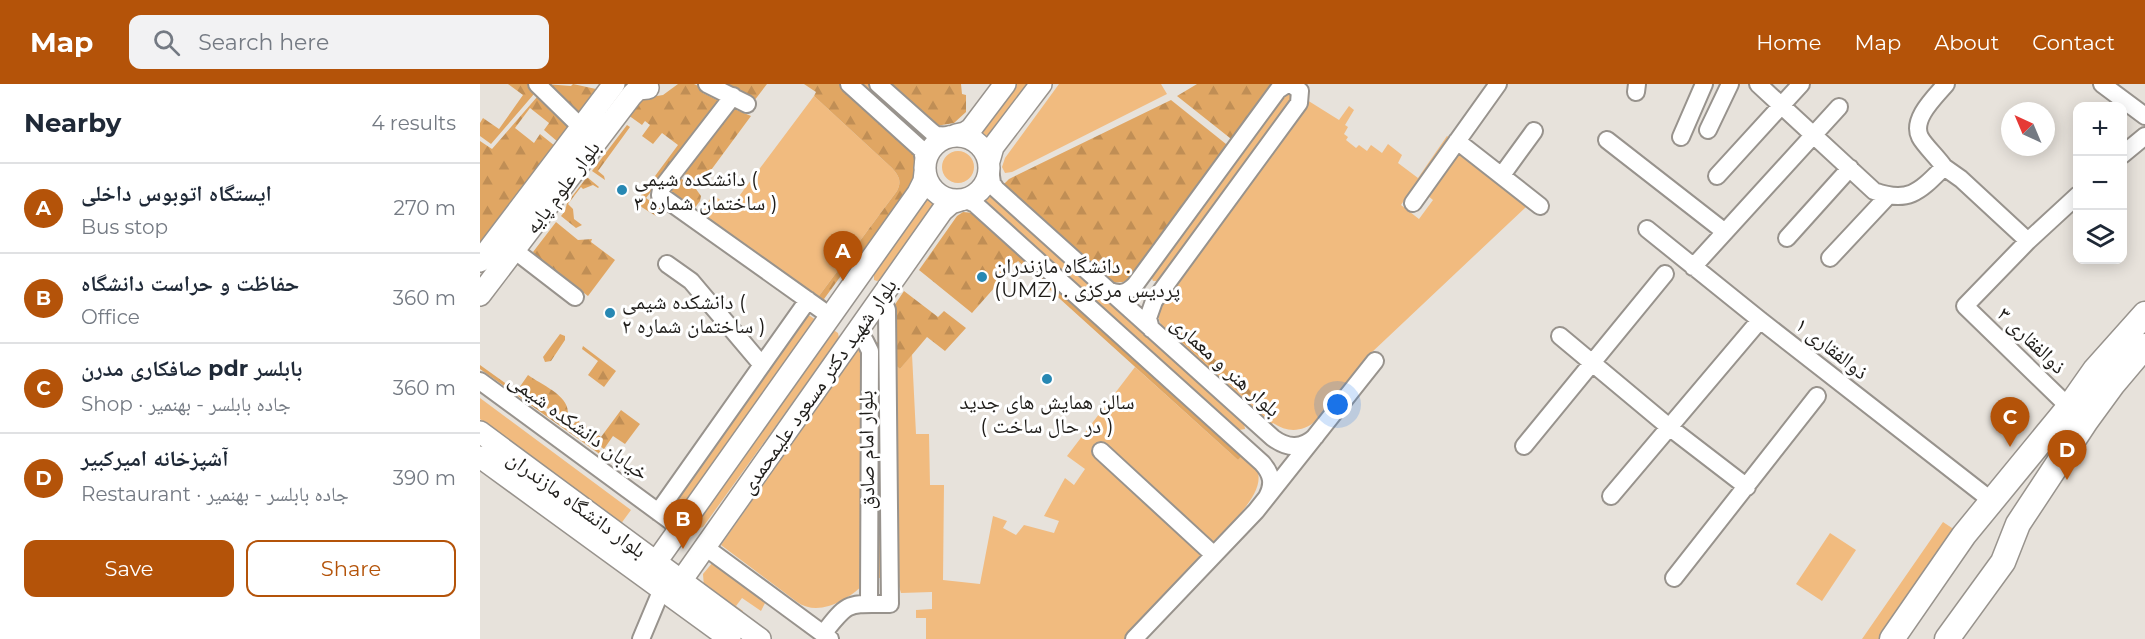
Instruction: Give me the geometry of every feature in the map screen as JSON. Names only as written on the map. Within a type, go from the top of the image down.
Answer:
[{"type":"highway","points":[[1892,639],[1964,535],[2069,407],[2095,370],[2145,314]]},
{"type":"highway","points":[[1947,639],[2003,562],[2018,524],[2113,384],[2145,346]]},
{"type":"main road","name":"بلوار علوم پایه","points":[[480,294],[582,128],[614,84]]},
{"type":"main road","points":[[1005,84],[971,129],[965,133],[942,139],[928,154],[925,168],[930,185],[937,193],[950,199],[962,200],[974,195],[982,188],[988,179],[993,147],[1041,84]]},
{"type":"main road","name":"بلوار علوم پایه","points":[[480,261],[513,240],[632,95],[638,89],[648,85]]},
{"type":"main road","points":[[954,135],[969,137],[979,143],[986,151],[990,165]]},
{"type":"main road","name":"بلوار شهید دکتر مسعود علیمحمدی","points":[[656,562],[918,193],[924,181],[925,168]]},
{"type":"main road","name":"بلوار شهید دکتر مسعود علیمحمدی","points":[[671,585],[705,547],[942,211],[951,203],[962,200]]},
{"type":"main road","points":[[855,282],[879,299]]},
{"type":"main road","points":[[830,316],[855,333]]},
{"type":"main road","name":"بلوار دانشگاه مازندران","points":[[480,432],[656,562],[671,585],[730,639]]},
{"type":"main road","name":"بلوار دانشگاه مازندران","points":[[480,457],[671,585],[760,639]]},
{"type":"main road","points":[[680,528],[705,547]]},
{"type":"street","points":[[537,84],[582,128]]},
{"type":"street","points":[[707,84],[740,100],[661,189],[660,195],[830,316]]},
{"type":"street","points":[[849,84],[922,150],[925,168]]},
{"type":"street","points":[[878,84],[934,134],[954,135]]},
{"type":"street","points":[[1108,290],[1124,294],[1135,285],[1280,87],[1289,84],[1300,91],[1299,103],[1154,301],[1148,318],[1151,329]]},
{"type":"street","points":[[1413,203],[1498,84]]},
{"type":"street","points":[[1681,136],[1704,84]]},
{"type":"street","points":[[1708,129],[1730,84]]},
{"type":"street","points":[[1758,84],[1874,191],[1896,198],[1915,194],[1944,167]]},
{"type":"street","points":[[1717,176],[1802,84]]},
{"type":"street","points":[[1946,84],[1922,114],[1918,132],[1921,140],[1929,146],[1944,167],[1961,179],[2028,241],[2073,200]]},
{"type":"street","points":[[2102,84],[2145,116]]},
{"type":"street","points":[[1693,267],[1839,107]]},
{"type":"street","points":[[1502,175],[1534,131]]},
{"type":"street","points":[[2127,151],[2145,135]]},
{"type":"street","points":[[1606,140],[1725,232]]},
{"type":"street","points":[[1457,141],[1540,206]]},
{"type":"street","name":"بلوار هنر و معماری","points":[[990,165],[992,183],[996,189],[1280,443],[1292,447],[1300,446],[1316,436]]},
{"type":"street","points":[[1787,238],[1850,168]]},
{"type":"street","points":[[1830,258],[1887,196]]},
{"type":"street","points":[[962,200],[975,204],[1262,463],[1271,478],[1272,487],[1267,497]]},
{"type":"street","name":"ذوالفقاری ۱","points":[[1647,229],[1992,501]]},
{"type":"street","points":[[513,240],[574,297]]},
{"type":"street","name":"ذوالفقاری ۳","points":[[2028,241],[1965,306],[2069,407]]},
{"type":"street","points":[[667,264],[691,281],[762,365]]},
{"type":"street","points":[[1524,446],[1665,274]]},
{"type":"street","name":"بلوار امام صادق","points":[[855,333],[865,341],[870,351],[869,604],[890,604],[887,310],[879,299]]},
{"type":"street","points":[[658,512],[808,300]]},
{"type":"street","points":[[1611,496],[1760,320]]},
{"type":"street","points":[[1560,336],[1669,427],[1747,487]]},
{"type":"street","points":[[1134,639],[1267,497],[1375,362]]},
{"type":"street","name":"خیابان دانشکده شیمی","points":[[480,381],[680,528]]},
{"type":"street","points":[[1674,578],[1817,396]]},
{"type":"street","points":[[1101,451],[1214,555]]},
{"type":"street","points":[[705,547],[826,636],[838,614],[847,606],[869,604]]},
{"type":"street","points":[[641,639],[671,585]]},
{"type":"shaded area","points":[[857,84],[870,84],[917,128],[916,131],[913,133]]},
{"type":"shaded area","points":[[1017,84],[1028,84],[990,134],[985,136],[983,128]]},
{"type":"shaded area","points":[[1059,84],[1161,84],[1167,94],[1012,172],[1005,173],[1002,167],[1005,158]]},
{"type":"shaded area","points":[[1288,93],[1292,96],[1291,100],[1158,281],[1153,281],[1151,276],[1284,95]]},
{"type":"shaded area","points":[[814,96],[892,168],[899,181],[897,191],[816,300],[700,213],[713,195],[731,207]]},
{"type":"shaded area","points":[[1307,100],[1339,120],[1349,106],[1354,110],[1345,125],[1348,127],[1344,134],[1348,137],[1346,140],[1356,148],[1359,145],[1367,151],[1371,145],[1382,153],[1388,144],[1402,155],[1398,163],[1418,178],[1447,136],[1452,139],[1418,189],[1413,187],[1401,205],[1419,219],[1433,200],[1427,195],[1457,152],[1527,206],[1370,354],[1316,421],[1300,429],[1290,430],[1273,423],[1270,426],[1163,330],[1158,317],[1161,299]]},
{"type":"shaded area","points":[[958,151],[969,156],[974,167],[969,178],[958,183],[947,178],[942,167],[947,156]]},
{"type":"shaded area","points":[[992,196],[1244,423],[1245,429],[1239,430],[986,203],[985,199]]},
{"type":"shaded area","points":[[929,197],[934,199],[934,205],[881,280],[874,280],[874,274]]},
{"type":"shaded area","points":[[807,314],[816,320],[679,515],[674,513],[670,508]]},
{"type":"shaded area","points":[[835,331],[839,338],[703,527],[696,527],[695,522],[832,332]]},
{"type":"shaded area","points":[[880,341],[882,578],[877,578],[873,344]]},
{"type":"shaded area","points":[[858,349],[863,354],[863,585],[848,597],[832,605],[814,608],[797,602],[721,545]]},
{"type":"shaded area","points":[[912,354],[916,434],[929,434],[930,485],[944,485],[943,580],[980,584],[993,516],[1007,521],[1003,528],[1016,535],[1024,525],[1054,533],[1059,521],[1044,516],[1065,478],[1074,485],[1085,469],[1067,456],[1135,367],[1238,460],[1243,455],[1252,463],[1258,473],[1255,492],[1242,512],[1210,545],[1156,507],[1153,511],[1204,552],[1124,639],[926,639],[926,618],[916,618],[916,610],[932,609],[932,592],[901,593],[894,570],[894,364],[900,369]]},
{"type":"shaded area","points":[[480,398],[631,510],[620,525],[480,419]]},
{"type":"shaded area","points":[[1943,522],[1961,534],[1887,639],[1862,639]]},
{"type":"shaded area","points":[[1830,533],[1856,550],[1822,601],[1796,584]]},
{"type":"shaded area","points":[[713,562],[766,601],[761,611],[742,598],[736,606],[743,611],[740,614],[704,588],[703,574]]},
{"type":"green space","points":[[508,84],[531,84],[534,94],[491,144],[480,136],[480,123],[483,118],[499,129],[523,95]]},
{"type":"green space","points":[[545,84],[571,86],[573,84],[596,89],[578,115]]},
{"type":"green space","points":[[678,84],[694,84],[705,89],[703,93],[721,102],[646,198],[661,209],[656,216],[635,203],[678,145],[662,133],[653,144],[642,136],[650,125],[645,121],[642,125],[628,115],[638,99],[663,95]]},
{"type":"green space","points":[[719,84],[767,84],[754,101]]},
{"type":"green space","points":[[804,84],[844,84],[913,145],[922,171],[863,263],[854,258],[824,299],[832,306],[816,300],[897,191],[899,181],[892,168],[814,96],[816,92]]},
{"type":"green space","points":[[887,84],[961,84],[962,94],[966,95],[966,112],[954,123],[936,126]]},
{"type":"green space","points":[[1197,84],[1279,84],[1235,142],[1177,96]]},
{"type":"green space","points":[[537,97],[570,126],[558,142],[544,130],[549,123],[530,108],[515,128],[534,143],[540,134],[555,146],[480,244],[480,141],[492,149]]},
{"type":"green space","points":[[1171,100],[1231,148],[1132,278],[1123,282],[1110,283],[1000,188],[1009,179]]},
{"type":"green space","points":[[732,108],[751,116],[700,185],[682,172]]},
{"type":"green space","points":[[627,125],[630,127],[598,171],[605,180],[592,171]]},
{"type":"green space","points":[[587,177],[599,187],[593,185],[583,189],[581,187],[568,204],[573,209],[574,219],[582,225],[576,228],[561,216],[567,203]]},
{"type":"green space","points":[[679,177],[696,189],[701,196],[694,209],[670,189]]},
{"type":"green space","points":[[963,212],[974,213],[1245,453],[1238,460],[1018,261],[972,313],[919,270],[957,216]]},
{"type":"green space","points":[[556,222],[578,240],[592,239],[591,242],[615,260],[588,296],[533,252]]},
{"type":"green space","points":[[904,291],[938,317],[944,311],[966,328],[945,351],[927,337],[900,369],[894,364],[892,309]]},
{"type":"green space","points":[[1172,322],[1275,414],[1267,417],[1169,330],[1168,324]]},
{"type":"green space","points":[[560,334],[565,336],[565,340],[551,361],[545,362],[543,357]]},
{"type":"green space","points":[[583,346],[616,371],[604,387],[588,375],[598,361],[582,349]]},
{"type":"green space","points":[[480,365],[603,453],[601,455],[480,369]]},
{"type":"green space","points":[[528,375],[563,400],[568,413],[565,421],[519,388]]},
{"type":"green space","points":[[621,410],[640,424],[625,444],[613,436],[604,449],[572,426],[577,420],[601,437]]},
{"type":"place","name":"دانشکده شیمی ( ساختمان شماره ۳ )","points":[[622,190]]},
{"type":"place","name":"دانشگاه مازندران . (UMZ) . پردیس مرکزی","points":[[982,277]]},
{"type":"place","name":"ایستگاه اتوبوس داخلی","points":[[843,281]]},
{"type":"place","name":"دانشکده شیمی ( ساختمان شماره ۲ )","points":[[610,313]]},
{"type":"place","name":"سالن همایش های جدید ( در حال ساخت )","points":[[1047,379]]},
{"type":"place","name":"صافکاری مدرن pdr بابلسر","points":[[2010,447]]},
{"type":"place","name":"آشپزخانه امیرکبیر","points":[[2067,480]]},
{"type":"place","name":"حفاظت و حراست دانشگاه","points":[[683,549]]}]
